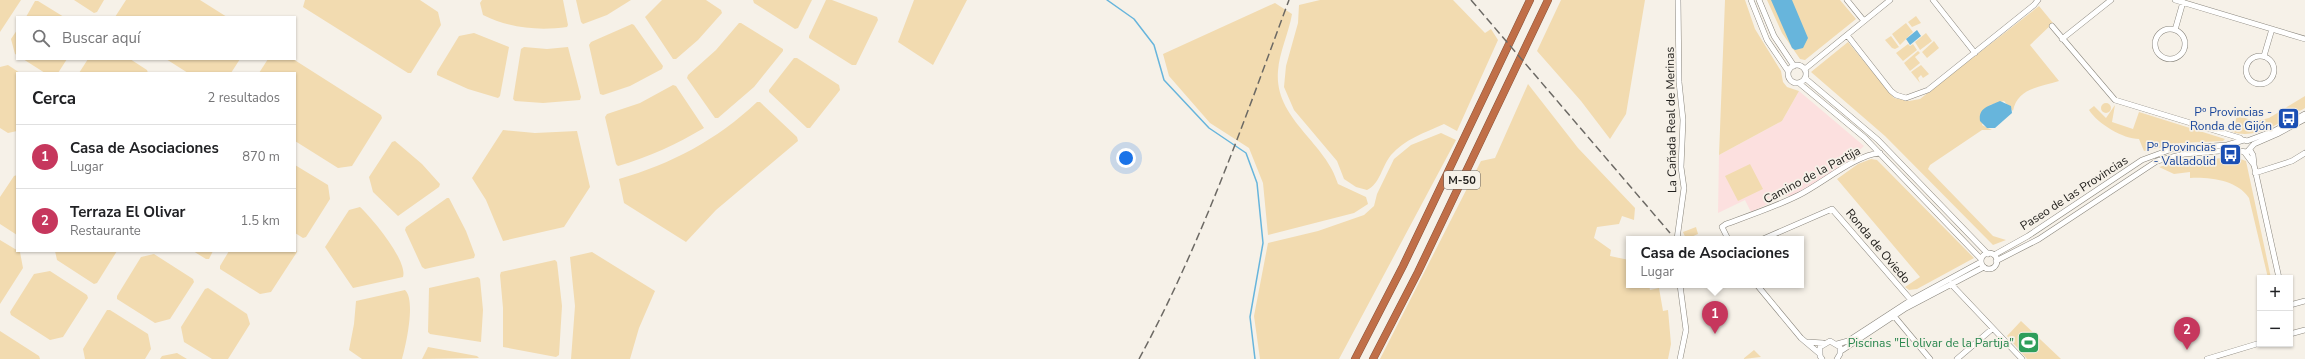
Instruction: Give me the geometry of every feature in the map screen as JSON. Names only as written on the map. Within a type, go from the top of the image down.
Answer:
[{"type":"highway","name":"M-50","points":[[1355,359],[1403,266],[1530,0]]},
{"type":"highway","name":"M-50","points":[[1373,359],[1418,272],[1548,0]]},
{"type":"street","name":"La Cañada Real de Merinas","points":[[1677,236],[1684,188],[1681,167],[1683,120],[1679,82],[1678,0]]},
{"type":"street","points":[[1751,0],[1767,40],[1788,71],[1788,77],[1791,82],[1799,83],[1880,154],[1982,263]]},
{"type":"street","points":[[1759,0],[1774,36],[1794,66]]},
{"type":"street","points":[[1847,0],[1864,21]]},
{"type":"street","points":[[1805,68],[1890,0]]},
{"type":"street","points":[[1933,0],[1975,53]]},
{"type":"street","points":[[2062,38],[2111,0]]},
{"type":"street","points":[[2175,0],[2305,39]]},
{"type":"street","points":[[1847,35],[1891,91],[1900,97],[1906,98],[1928,90],[2034,6],[2035,1]]},
{"type":"street","points":[[2175,30],[2183,2]]},
{"type":"street","points":[[2052,26],[2115,100],[2240,138],[2248,150],[2254,165],[2278,275]]},
{"type":"street","points":[[2264,56],[2272,29]]},
{"type":"street","points":[[2165,30],[2175,30],[2180,32],[2185,40],[2184,50],[2177,58],[2162,58],[2155,45],[2157,36],[2165,30]]},
{"type":"street","points":[[2255,56],[2264,56],[2271,62],[2273,74],[2264,83],[2255,83],[2246,74],[2246,65],[2255,56]]},
{"type":"street","points":[[1788,71],[1794,66],[1800,65],[1805,68]]},
{"type":"street","points":[[1805,68],[1806,78],[1878,140],[1988,254],[1994,255],[1996,261]]},
{"type":"street","points":[[1799,83],[1806,78]]},
{"type":"street","name":"Paseo de las Provincias","points":[[1994,255],[2028,236],[2142,160],[2154,154],[2172,149],[2243,142],[2276,130],[2305,114]]},
{"type":"street","points":[[2239,151],[2248,150],[2305,119]]},
{"type":"street","points":[[2239,151],[2243,142]]},
{"type":"street","name":"Paseo de las Provincias","points":[[1982,263],[1991,268],[1996,261],[2039,239],[2157,161],[2184,154],[2239,151]]},
{"type":"street","points":[[2255,173],[2292,161],[2305,153]]},
{"type":"street","name":"Camino de la Partija","points":[[1726,236],[1722,231],[1722,227],[1726,224],[1762,212],[1806,191],[1860,159],[1880,154]]},
{"type":"street","name":"Ronda de Oviedo","points":[[1769,236],[1832,209],[1910,300]]},
{"type":"street","points":[[1837,359],[1841,351],[1894,316],[1951,284],[1982,263],[1988,254]]},
{"type":"street","points":[[1837,344],[1848,341],[1910,300],[1982,263]]},
{"type":"street","points":[[1951,284],[2022,359]]},
{"type":"street","points":[[1680,288],[1686,330],[1680,359]]},
{"type":"street","points":[[1759,288],[1801,338],[1808,342],[1820,357]]},
{"type":"street","points":[[2293,303],[2305,301]]},
{"type":"street","points":[[1894,316],[1930,359]]},
{"type":"street","points":[[1957,359],[1992,329]]},
{"type":"street","points":[[2293,333],[2305,330]]},
{"type":"street","points":[[1808,342],[1823,344],[1830,341],[1837,344],[1841,351]]},
{"type":"street","points":[[1820,357],[1823,344]]},
{"type":"street","points":[[2211,358],[2257,344]]},
{"type":"shaded area","points":[[0,0],[21,0],[0,32]]},
{"type":"shaded area","points":[[74,0],[104,0],[97,12],[94,13]]},
{"type":"shaded area","points":[[126,0],[200,0],[225,16],[116,16]]},
{"type":"shaded area","points":[[305,0],[420,0],[438,12],[441,25],[411,73],[408,73],[303,7]]},
{"type":"shaded area","points":[[482,0],[563,0],[568,25],[567,27],[545,29],[513,26],[483,15],[480,3]]},
{"type":"shaded area","points":[[576,0],[631,0],[607,15],[583,24],[581,22]]},
{"type":"shaded area","points":[[662,0],[706,0],[721,10],[722,13],[698,40],[676,59],[673,59],[645,17]]},
{"type":"shaded area","points":[[753,0],[812,0],[798,28],[795,29],[754,3]]},
{"type":"shaded area","points":[[826,0],[832,0],[877,17],[878,20],[856,65],[852,65],[809,38]]},
{"type":"shaded area","points":[[914,0],[967,0],[933,65],[898,42]]},
{"type":"shaded area","points":[[1320,0],[1453,0],[1485,33],[1491,29],[1498,40],[1457,131],[1444,124],[1402,145],[1396,149],[1388,159],[1375,184],[1367,190],[1356,187],[1344,179],[1337,161],[1294,110],[1284,87],[1286,66],[1298,23],[1299,5]]},
{"type":"shaded area","points":[[1561,0],[1645,0],[1626,114],[1610,139],[1581,101],[1537,51]]},
{"type":"shaded area","points":[[1725,0],[1745,0],[1755,29],[1781,71],[1783,82],[1787,87],[1799,91],[1782,121],[1719,155]]},
{"type":"shaded area","points":[[1767,0],[1840,0],[1856,19],[1805,60],[1800,59],[1782,33]]},
{"type":"shaded area","points":[[35,1],[38,1],[62,16],[27,16]]},
{"type":"shaded area","points":[[1275,3],[1292,14],[1280,57],[1278,71],[1279,88],[1284,103],[1292,117],[1323,155],[1332,169],[1338,184],[1366,197],[1368,204],[1354,213],[1268,235],[1263,183],[1249,148],[1210,123],[1169,76],[1163,54]]},
{"type":"shaded area","points":[[2039,6],[2053,23],[2030,45],[2059,81],[2037,87],[2024,93],[2015,103],[2013,111],[2004,101],[1990,105],[1982,125],[1992,130],[1982,130],[1930,165],[1928,169],[1993,236],[2006,240],[1993,245],[1885,136],[1811,72],[1848,42],[1894,98],[1909,101],[1920,99]]},
{"type":"shaded area","points":[[1916,16],[1921,23],[1912,27],[1908,22]]},
{"type":"shaded area","points":[[739,23],[783,49],[783,51],[754,87],[718,118],[715,118],[687,78],[688,75],[716,50]]},
{"type":"shaded area","points":[[1906,23],[1913,32],[1900,45],[1892,34]]},
{"type":"shaded area","points":[[632,24],[663,66],[662,69],[630,86],[603,95],[600,94],[589,45],[591,42]]},
{"type":"shaded area","points":[[16,32],[16,54],[15,54],[11,39]]},
{"type":"shaded area","points":[[474,33],[509,47],[500,96],[498,98],[468,89],[437,75],[437,72],[459,36]]},
{"type":"shaded area","points":[[1926,33],[1932,41],[1920,50],[1915,42]]},
{"type":"shaded area","points":[[1891,36],[1899,47],[1895,49],[1892,48],[1885,40]]},
{"type":"shaded area","points":[[1934,41],[1939,48],[1927,58],[1922,52]]},
{"type":"shaded area","points":[[1908,44],[1910,46],[1913,44],[1917,50],[1903,61],[1896,53]]},
{"type":"shaded area","points":[[524,47],[547,49],[568,47],[581,97],[580,100],[543,103],[515,101],[513,99],[521,49]]},
{"type":"shaded area","points":[[1918,51],[1920,53],[1915,57],[1920,63],[1910,71],[1904,63]]},
{"type":"shaded area","points":[[794,58],[797,58],[839,85],[840,90],[810,128],[807,128],[769,92]]},
{"type":"shaded area","points":[[25,60],[66,60],[59,72],[43,72]]},
{"type":"shaded area","points":[[87,60],[132,60],[147,70],[148,72],[80,72]]},
{"type":"shaded area","points":[[168,60],[239,60],[232,72],[186,72]]},
{"type":"shaded area","points":[[267,60],[295,60],[381,115],[382,118],[352,166],[338,168],[296,142],[296,72],[260,72]]},
{"type":"shaded area","points":[[8,65],[18,72],[16,72],[16,131],[8,133],[0,128],[0,67]]},
{"type":"shaded area","points":[[1921,65],[1929,74],[1923,78],[1921,75],[1918,78],[1920,83],[1911,72]]},
{"type":"shaded area","points":[[1528,84],[1578,148],[1635,208],[1634,220],[1622,216],[1619,224],[1597,227],[1594,238],[1611,250],[1610,256],[1626,259],[1626,288],[1650,288],[1650,290],[1659,288],[1663,311],[1668,310],[1671,344],[1668,359],[1380,359],[1481,161],[1495,158]]},
{"type":"shaded area","points":[[673,85],[676,86],[704,128],[662,150],[641,159],[618,166],[616,164],[605,117],[607,114],[640,103]]},
{"type":"shaded area","points":[[1799,91],[1864,146],[1844,165],[1813,185],[1791,196],[1777,195],[1768,199],[1770,203],[1751,212],[1745,200],[1718,213],[1719,155],[1782,121]]},
{"type":"shaded area","points":[[2305,96],[2305,108],[2275,126],[2247,134],[2232,132],[2237,116],[2256,121],[2269,118]]},
{"type":"shaded area","points":[[757,102],[760,102],[797,137],[798,141],[716,210],[686,242],[624,203],[619,179],[657,166],[692,149],[726,128]]},
{"type":"shaded area","points":[[2106,103],[2111,108],[2106,113],[2101,108]]},
{"type":"shaded area","points":[[2115,105],[2112,122],[2133,129],[2139,112],[2225,139],[2223,141],[2181,143],[2144,151],[2139,139],[2119,134],[2111,130],[2098,120],[2089,110],[2094,106],[2106,118]]},
{"type":"shaded area","points":[[503,130],[535,133],[577,131],[590,187],[564,227],[503,241],[486,200],[472,178]]},
{"type":"shaded area","points":[[1441,133],[1456,140],[1339,359],[1260,359],[1254,316],[1268,243],[1318,231],[1364,215],[1374,206],[1377,194],[1394,159],[1411,145]]},
{"type":"shaded area","points":[[395,141],[422,164],[440,184],[439,187],[398,216],[373,192],[369,177],[392,142]]},
{"type":"shaded area","points":[[2235,157],[2246,161],[2270,275],[2267,275],[2249,198],[2238,187],[2230,183],[2206,178],[2190,178],[2190,172],[2174,174],[2159,167],[2177,162]]},
{"type":"shaded area","points":[[1871,159],[1877,160],[1974,258],[1917,289],[1909,290],[1905,287],[1920,277],[1837,179],[1858,164]]},
{"type":"shaded area","points":[[1750,164],[1763,189],[1738,201],[1725,176]]},
{"type":"shaded area","points":[[296,166],[328,185],[330,199],[306,237],[303,238],[296,234]]},
{"type":"shaded area","points":[[16,175],[16,234],[0,224],[0,197],[14,176]]},
{"type":"shaded area","points":[[449,198],[466,231],[475,255],[474,258],[425,269],[422,267],[405,230],[406,227]]},
{"type":"shaded area","points":[[360,207],[388,240],[395,251],[403,270],[403,277],[353,288],[325,247],[349,210]]},
{"type":"shaded area","points":[[1696,227],[1698,234],[1693,236],[1685,236],[1683,232]]},
{"type":"shaded area","points":[[0,240],[16,250],[16,252],[20,252],[23,268],[0,304]]},
{"type":"shaded area","points":[[296,250],[297,252],[271,292],[260,294],[220,269],[220,266],[228,252],[296,252]]},
{"type":"shaded area","points":[[55,252],[116,252],[97,283],[94,284],[57,260]]},
{"type":"shaded area","points":[[195,252],[212,252],[209,259],[206,259]]},
{"type":"shaded area","points":[[592,252],[655,291],[639,328],[630,359],[571,359],[575,306],[570,257]]},
{"type":"shaded area","points":[[154,254],[193,279],[194,282],[170,319],[155,323],[117,299],[117,296],[141,257]]},
{"type":"shaded area","points":[[555,260],[557,262],[562,306],[559,355],[556,357],[503,347],[501,272]]},
{"type":"shaded area","points":[[50,271],[87,295],[88,298],[63,337],[50,340],[11,315],[10,312],[34,274]]},
{"type":"shaded area","points":[[478,277],[480,279],[483,310],[481,342],[430,334],[428,332],[429,288]]},
{"type":"shaded area","points":[[208,288],[247,314],[250,324],[228,359],[212,359],[184,342],[181,327],[205,289]]},
{"type":"shaded area","points":[[405,290],[410,303],[410,313],[408,334],[402,359],[362,359],[349,350],[354,324],[356,301]]},
{"type":"shaded area","points":[[107,310],[110,310],[148,334],[151,349],[145,359],[85,359],[83,349]]},
{"type":"shaded area","name":"Piscinas \"El olivar de la Partija\"","points":[[2021,321],[2061,359],[2027,359],[2007,336]]},
{"type":"shaded area","points":[[0,331],[39,356],[40,359],[0,359]]},
{"type":"shaded area","points":[[428,347],[477,356],[479,358],[422,359]]},
{"type":"shaded area","points":[[1754,350],[1761,357],[1743,359]]},
{"type":"shaded area","points":[[177,353],[187,359],[160,359],[162,356]]},
{"type":"water","points":[[1771,0],[1792,0],[1808,38],[1803,48],[1795,50],[1792,48]]},
{"type":"water","points":[[1917,30],[1921,36],[1910,45],[1906,39]]},
{"type":"water","points":[[2000,101],[2011,106],[2012,113],[1995,128],[1987,128],[1980,121],[1981,113],[1986,108]]},
{"type":"waterway","points":[[1107,0],[1134,19],[1154,45],[1164,80],[1209,128],[1246,153],[1257,183],[1263,243],[1250,317],[1255,359]]},
{"type":"railway","points":[[1139,359],[1161,316],[1202,227],[1238,137],[1289,0]]},
{"type":"railway","points":[[1471,0],[1670,233]]},
{"type":"place","name":"Pº Provincias - Ronda de Gijón","points":[[2288,119]]},
{"type":"place","name":"Pº Provincias - Valladolid","points":[[2231,154]]},
{"type":"place","name":"Casa de Asociaciones","points":[[1715,334]]},
{"type":"place","name":"Piscinas \"El olivar de la Partija\"","points":[[2029,343]]},
{"type":"place","name":"Terraza El Olivar","points":[[2187,350]]}]
